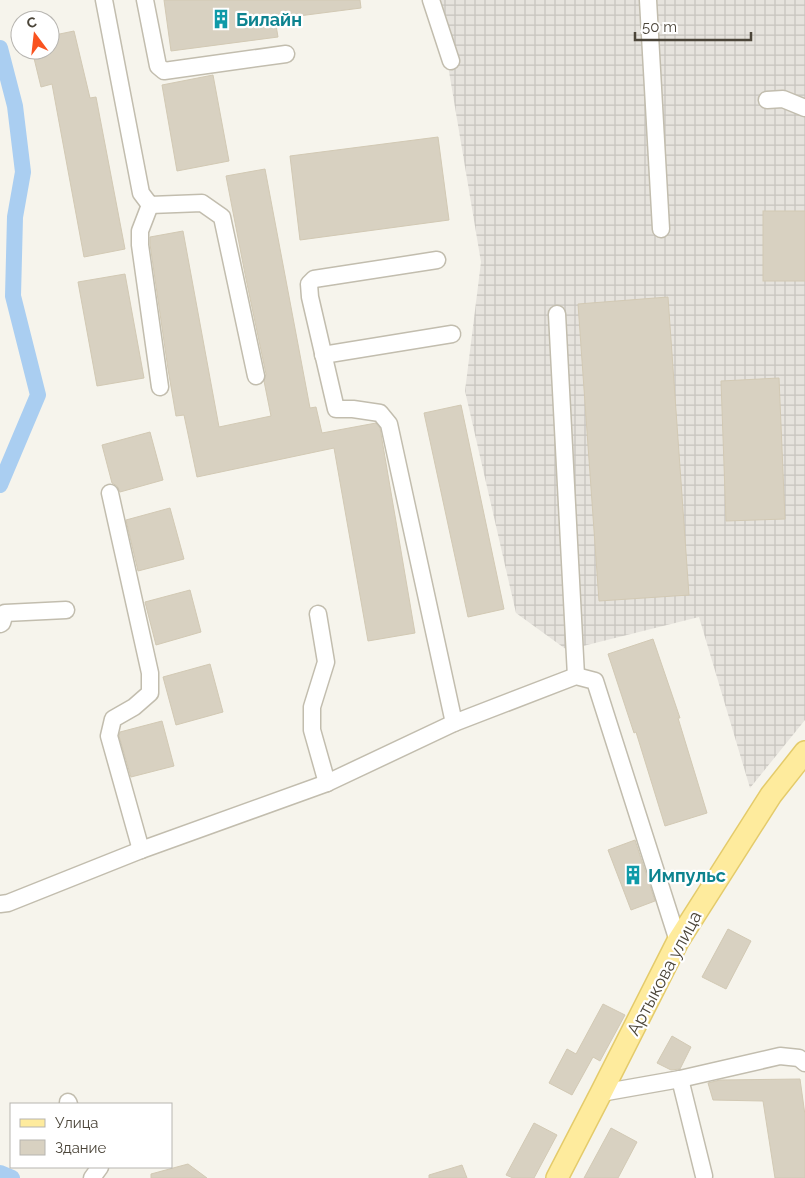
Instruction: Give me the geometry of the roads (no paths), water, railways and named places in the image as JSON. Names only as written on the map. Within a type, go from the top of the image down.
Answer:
[{"type":"main road","name":"Артыкова улица","points":[[557,1178],[602,1093],[678,940],[771,795],[805,752]]},
{"type":"street","points":[[104,0],[141,193],[150,205]]},
{"type":"street","points":[[145,0],[158,66],[164,71],[286,54]]},
{"type":"street","points":[[431,0],[451,61]]},
{"type":"street","points":[[648,0],[661,229]]},
{"type":"street","points":[[767,100],[783,99],[805,108]]},
{"type":"street","points":[[150,205],[202,203],[222,217],[256,376]]},
{"type":"street","points":[[150,205],[140,231],[140,245],[160,388]]},
{"type":"street","points":[[437,260],[314,279],[309,284],[310,298],[336,409],[353,409],[380,413],[389,424],[454,723]]},
{"type":"street","points":[[557,314],[576,676]]},
{"type":"street","points":[[323,355],[452,334]]},
{"type":"street","points":[[110,493],[150,673],[150,693],[134,707],[113,719],[109,736],[140,850]]},
{"type":"street","points":[[0,624],[5,613],[66,610]]},
{"type":"street","points":[[318,614],[326,662],[312,707],[312,730],[327,784]]},
{"type":"street","points":[[0,904],[8,903],[140,850],[327,784],[454,723],[576,676],[596,680],[678,940]]},
{"type":"street","points":[[602,1093],[680,1079],[780,1056],[799,1058],[805,1063]]},
{"type":"street","points":[[680,1079],[704,1176]]},
{"type":"waterway","points":[[0,48],[15,106],[23,172],[15,217],[13,296],[38,395],[0,485]]},
{"type":"waterway","points":[[0,1173],[12,1178]]},
{"type":"place","name":"Билайн","points":[[221,19]]},
{"type":"place","name":"Импульс","points":[[633,875]]}]
